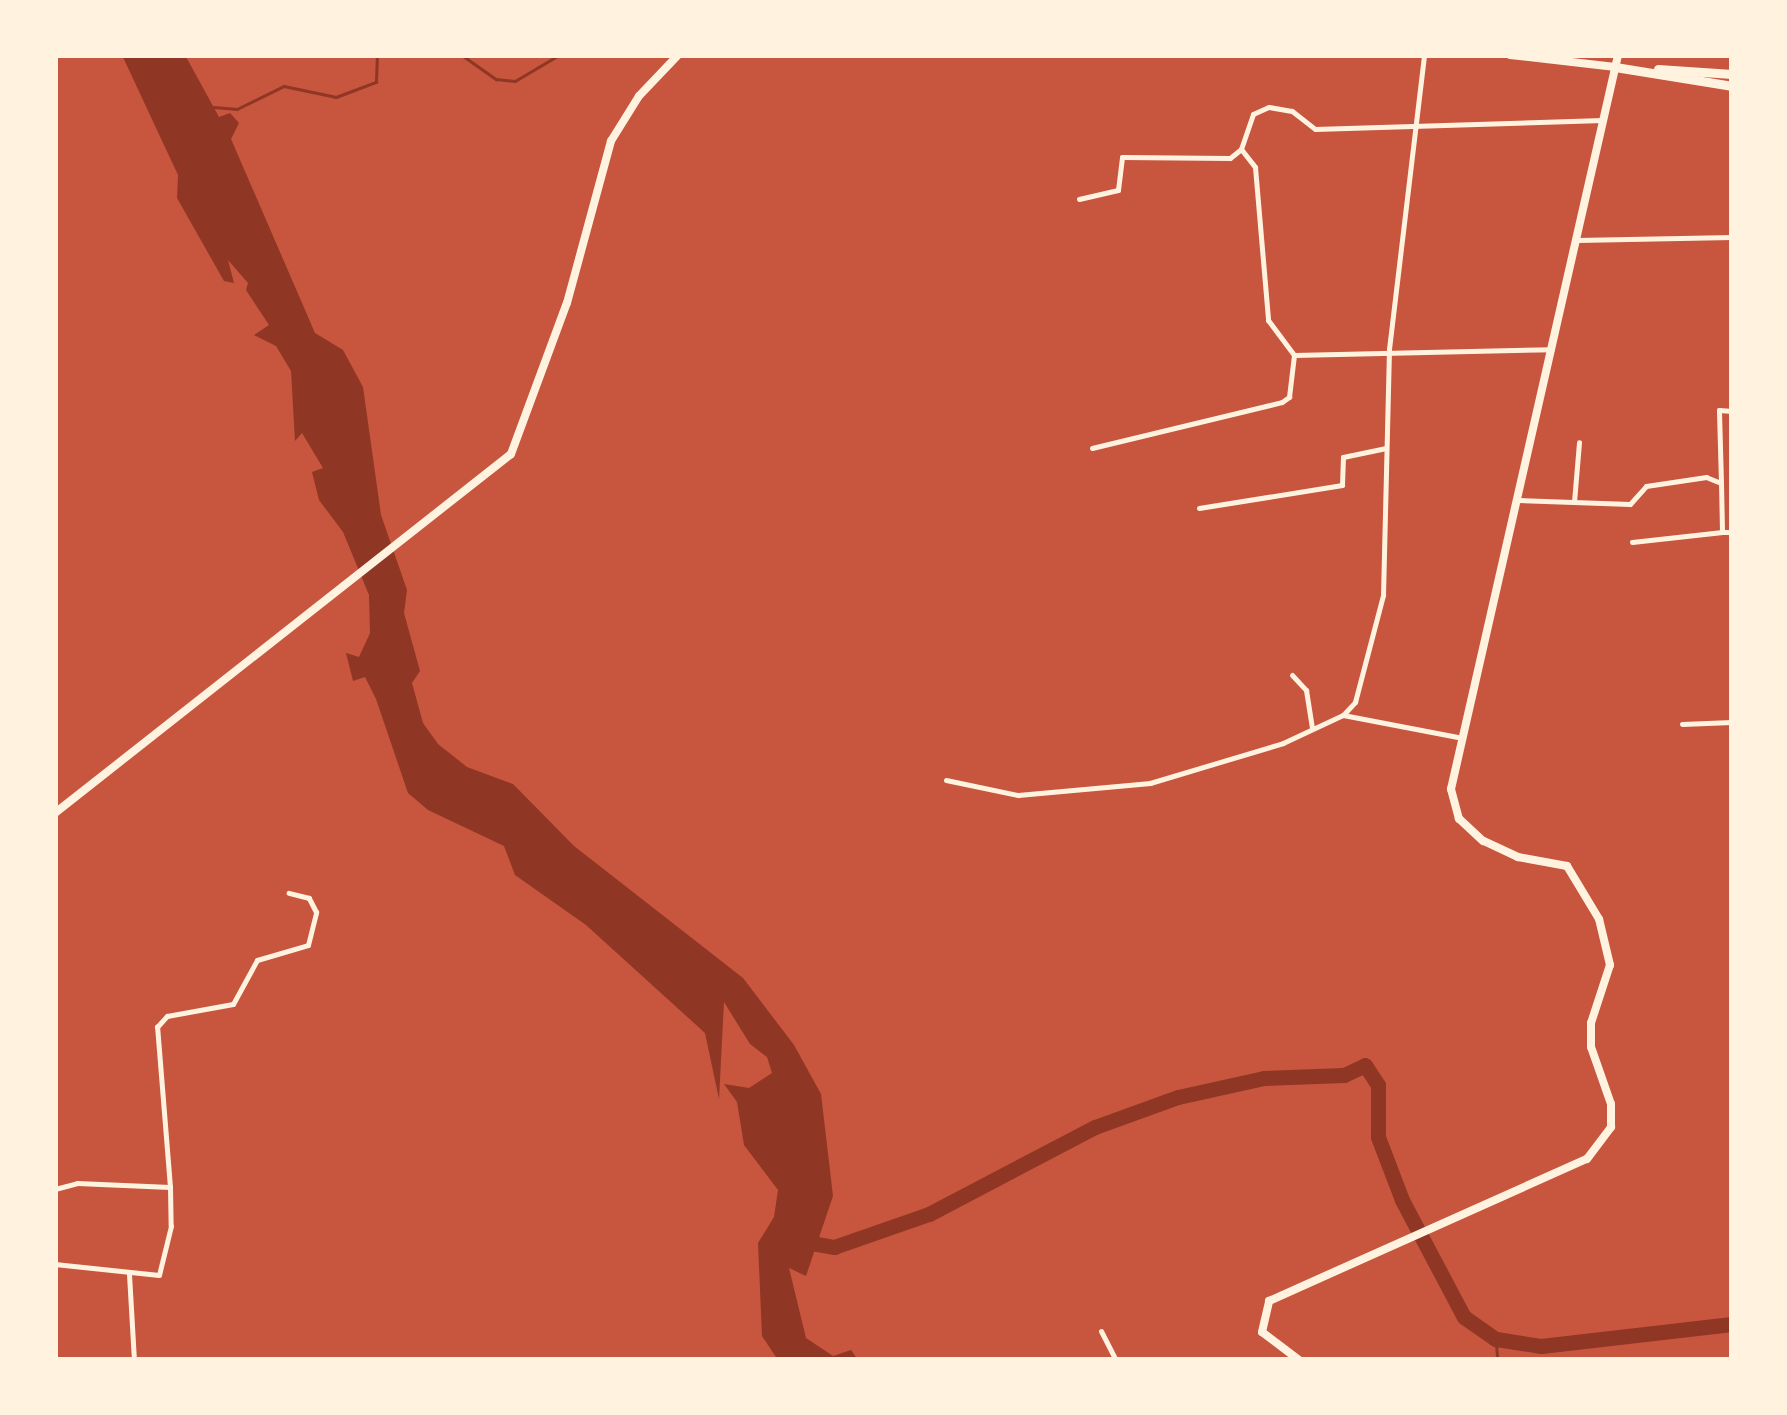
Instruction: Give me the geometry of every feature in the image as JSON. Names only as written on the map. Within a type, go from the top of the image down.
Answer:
[{"type":"highway","points":[[1615,66],[1732,74]]},
{"type":"highway","points":[[1615,66],[1732,86]]},
{"type":"main road","points":[[55,813],[511,454],[522,433],[567,303],[611,142],[638,96],[678,55]]},
{"type":"main road","points":[[1510,55],[1615,66]]},
{"type":"main road","points":[[1299,1360],[1262,1332],[1269,1301],[1587,1159],[1605,1141],[1612,1118],[1590,1034],[1608,978],[1609,941],[1568,866],[1491,846],[1460,819],[1452,789],[1618,55]]},
{"type":"street","points":[[946,780],[1018,795],[1114,788],[1204,769],[1343,715],[1355,702],[1383,594],[1389,349],[1412,124],[1424,55]]},
{"type":"street","points":[[1079,200],[1118,190],[1122,157],[1225,159],[1241,149],[1248,121],[1269,107],[1292,112],[1316,129],[1603,120]]},
{"type":"street","points":[[1092,448],[1290,397],[1294,355],[1267,316],[1255,167],[1241,149]]},
{"type":"street","points":[[1576,240],[1732,237]]},
{"type":"street","points":[[1294,355],[1389,349],[1552,349]]},
{"type":"street","points":[[1722,532],[1719,410],[1732,411]]},
{"type":"street","points":[[1574,502],[1579,442]]},
{"type":"street","points":[[1198,508],[1342,485],[1343,457],[1386,448]]},
{"type":"street","points":[[1518,500],[1630,504],[1646,486],[1678,479],[1720,484]]},
{"type":"street","points":[[1632,542],[1732,532]]},
{"type":"street","points":[[1292,675],[1306,690],[1312,727]]},
{"type":"street","points":[[1343,715],[1464,738]]},
{"type":"street","points":[[1682,724],[1732,722]]},
{"type":"street","points":[[55,1264],[148,1276],[164,1268],[170,1187],[157,1026],[167,1016],[233,1004],[258,960],[308,946],[316,912],[310,898],[289,892]]},
{"type":"street","points":[[55,1189],[76,1183],[170,1187]]},
{"type":"street","points":[[129,1273],[134,1360]]},
{"type":"street","points":[[1102,1331],[1116,1360]]},
{"type":"shaded area","points":[[122,55],[185,55],[219,117],[230,113],[239,123],[231,139],[315,333],[343,350],[363,387],[381,515],[407,590],[404,613],[420,671],[412,683],[423,723],[438,744],[467,767],[513,784],[574,846],[743,978],[794,1045],[821,1094],[833,1196],[806,1276],[789,1268],[806,1338],[833,1356],[851,1350],[858,1360],[778,1360],[762,1336],[758,1243],[774,1217],[778,1190],[744,1145],[737,1102],[724,1084],[749,1088],[772,1073],[767,1057],[750,1044],[724,1002],[719,1099],[705,1033],[586,925],[515,875],[504,846],[428,810],[408,793],[376,699],[365,677],[353,681],[346,653],[359,657],[370,633],[369,595],[343,532],[319,500],[312,472],[323,468],[302,433],[295,441],[291,371],[276,346],[254,335],[269,325],[246,290],[248,283],[228,260],[234,283],[224,281],[177,198],[178,175]]},
{"type":"waterway","points":[[214,107],[237,109],[284,86],[336,97],[376,82],[377,55]]},
{"type":"waterway","points":[[462,55],[496,79],[515,81],[559,55]]},
{"type":"waterway","points":[[800,1241],[834,1247],[929,1214],[1095,1127],[1178,1097],[1264,1078],[1344,1075],[1365,1065],[1378,1085],[1378,1137],[1402,1200],[1464,1317],[1496,1339],[1541,1346],[1732,1324]]},
{"type":"waterway","points":[[1496,1339],[1498,1360]]}]
